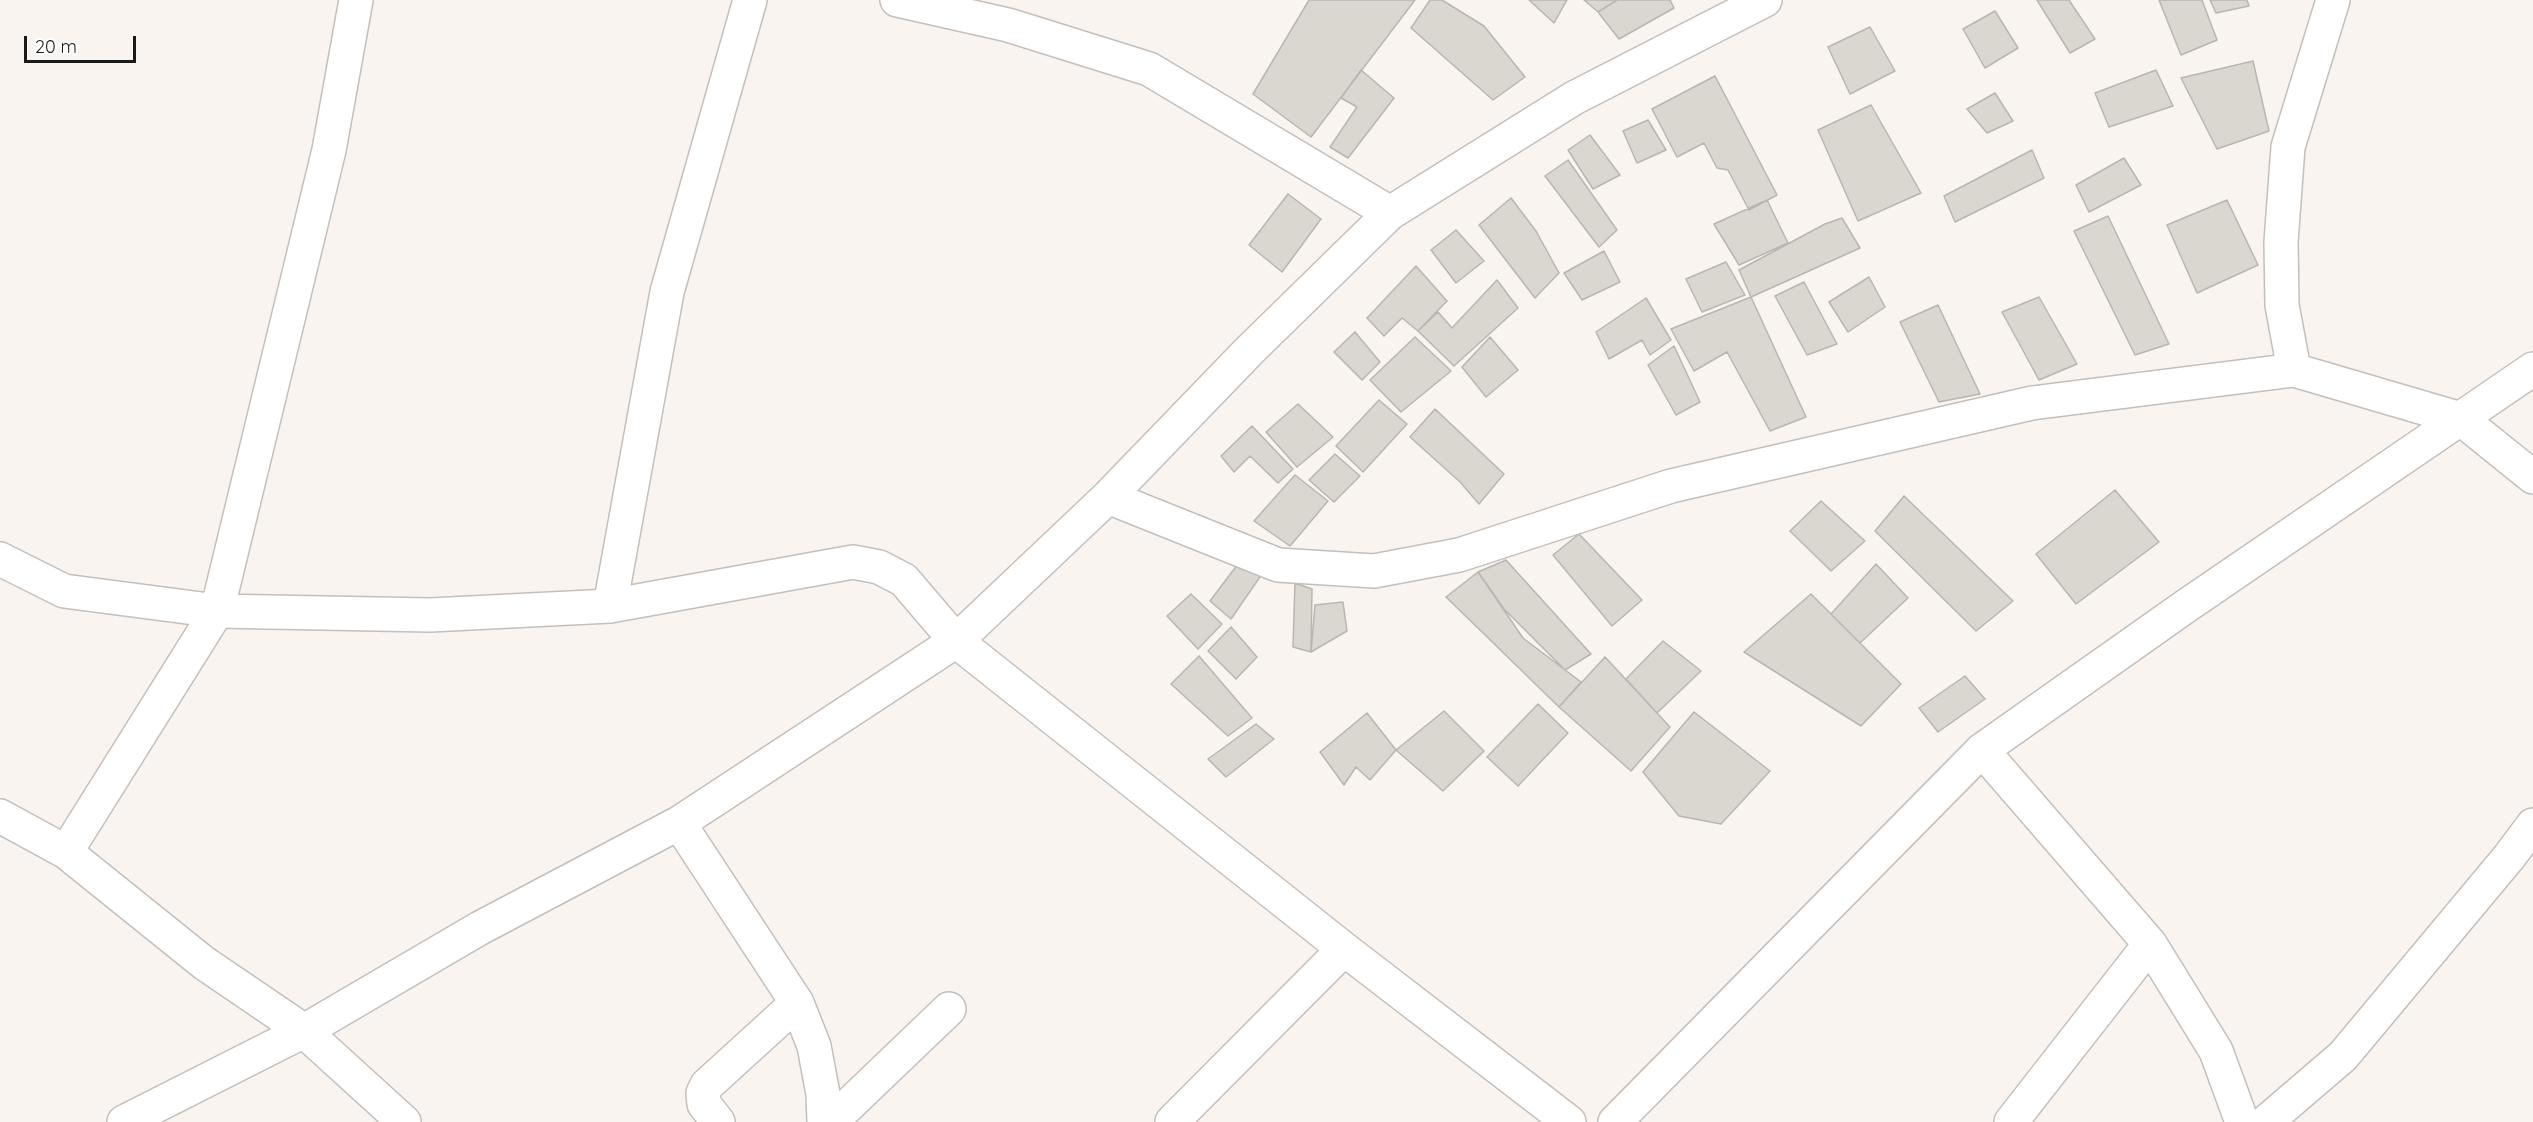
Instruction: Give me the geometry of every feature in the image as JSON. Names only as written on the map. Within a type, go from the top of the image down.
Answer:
[{"type":"street","points":[[66,852],[217,610],[329,150],[356,0]]},
{"type":"street","points":[[610,606],[667,292],[750,0]]},
{"type":"street","points":[[897,0],[1008,25],[1149,69],[1390,213]]},
{"type":"street","points":[[124,1122],[304,1031],[480,928],[679,823],[956,640],[1108,497],[1248,352],[1390,213],[1574,98],[1765,0]]},
{"type":"street","points":[[2294,370],[2282,305],[2281,242],[2288,147],[2333,0]]},
{"type":"street","points":[[1615,1122],[1982,750],[2186,606],[2533,369]]},
{"type":"street","points":[[1108,497],[1278,566],[1374,570],[1459,555],[1671,486],[2032,403],[2294,370],[2461,419],[2533,477]]},
{"type":"street","points":[[0,559],[64,591],[217,610],[430,615],[610,606],[853,562],[879,567],[904,580],[956,640],[1344,949],[1569,1122]]},
{"type":"street","points":[[1982,750],[2150,944],[2216,1051],[2242,1122]]},
{"type":"street","points":[[0,816],[66,852],[204,963],[304,1031],[404,1122]]},
{"type":"street","points":[[679,823],[797,1003],[814,1046],[823,1094],[824,1122]]},
{"type":"street","points":[[2266,1122],[2343,1056],[2533,825]]},
{"type":"street","points":[[2011,1122],[2150,944]]},
{"type":"street","points":[[1172,1122],[1344,949]]},
{"type":"street","points":[[718,1122],[704,1104],[707,1085],[797,1003]]},
{"type":"street","points":[[831,1122],[949,1010]]},
{"type":"building","points":[[1309,0],[1415,0],[1311,137],[1253,94]]},
{"type":"building","points":[[1430,0],[1442,0],[1484,26],[1525,77],[1493,100],[1411,28]]},
{"type":"building","points":[[1529,0],[1567,0],[1554,23]]},
{"type":"building","points":[[1584,0],[1617,0],[1598,12]]},
{"type":"building","points":[[1617,0],[1670,0],[1674,8],[1619,39],[1598,12]]},
{"type":"building","points":[[2037,0],[2069,0],[2095,39],[2070,53]]},
{"type":"building","points":[[2159,0],[2202,0],[2217,40],[2181,55]]},
{"type":"building","points":[[2210,0],[2247,0],[2249,6],[2216,13]]},
{"type":"building","points":[[1995,11],[2018,48],[1985,68],[1963,29]]},
{"type":"building","points":[[1870,27],[1895,71],[1850,94],[1828,47]]},
{"type":"building","points":[[2253,61],[2269,131],[2217,149],[2181,78]]},
{"type":"building","points":[[1361,70],[1394,98],[1348,158],[1330,147],[1357,107],[1341,98]]},
{"type":"building","points":[[2156,70],[2173,106],[2109,127],[2095,93]]},
{"type":"building","points":[[1715,76],[1777,195],[1749,210],[1728,170],[1717,168],[1704,143],[1677,157],[1652,109]]},
{"type":"building","points":[[1995,93],[2013,121],[1987,133],[1967,109]]},
{"type":"building","points":[[1871,105],[1921,193],[1858,221],[1818,130]]},
{"type":"building","points":[[1648,120],[1666,150],[1637,163],[1623,131]]},
{"type":"building","points":[[1590,135],[1620,175],[1593,189],[1568,150]]},
{"type":"building","points":[[2032,150],[2044,178],[1955,222],[1944,196]]},
{"type":"building","points":[[2124,158],[2141,185],[2089,212],[2076,185]]},
{"type":"building","points":[[1568,160],[1617,230],[1599,247],[1545,176]]},
{"type":"building","points":[[1288,194],[1321,219],[1282,272],[1249,245]]},
{"type":"building","points":[[1511,198],[1536,231],[1559,273],[1535,298],[1479,225]]},
{"type":"building","points":[[1767,200],[1788,243],[1739,265],[1714,224]]},
{"type":"building","points":[[2227,200],[2258,265],[2197,293],[2167,225]]},
{"type":"building","points":[[2108,216],[2169,344],[2135,355],[2074,231]]},
{"type":"building","points":[[1842,218],[1860,248],[1751,297],[1739,270],[1825,224]]},
{"type":"building","points":[[1456,230],[1484,261],[1456,283],[1431,250]]},
{"type":"building","points":[[1604,251],[1620,282],[1582,300],[1564,273]]},
{"type":"building","points":[[1726,262],[1745,295],[1702,312],[1686,279]]},
{"type":"building","points":[[1416,266],[1447,301],[1418,331],[1402,318],[1384,336],[1367,318]]},
{"type":"building","points":[[1869,277],[1885,307],[1848,332],[1829,302]]},
{"type":"building","points":[[1497,280],[1518,308],[1454,366],[1418,331],[1438,312],[1452,328]]},
{"type":"building","points":[[1804,282],[1837,344],[1807,355],[1775,296]]},
{"type":"building","points":[[1751,297],[1806,417],[1770,431],[1727,352],[1694,371],[1671,329]]},
{"type":"building","points":[[2039,297],[2077,364],[2039,380],[2002,312]]},
{"type":"building","points":[[1646,298],[1671,340],[1650,355],[1642,340],[1609,359],[1596,332]]},
{"type":"building","points":[[1938,305],[1980,394],[1939,402],[1900,322]]},
{"type":"building","points":[[1355,332],[1380,362],[1362,380],[1334,352]]},
{"type":"building","points":[[1415,337],[1451,371],[1401,412],[1370,380]]},
{"type":"building","points":[[1490,337],[1518,370],[1486,397],[1462,367]]},
{"type":"building","points":[[1674,346],[1700,402],[1676,415],[1648,365]]},
{"type":"building","points":[[1379,400],[1407,424],[1363,472],[1336,446]]},
{"type":"building","points":[[1298,404],[1333,437],[1297,467],[1266,432]]},
{"type":"building","points":[[1435,409],[1504,474],[1479,504],[1460,482],[1410,437]]},
{"type":"building","points":[[1252,426],[1293,469],[1278,483],[1250,456],[1234,472],[1221,456]]},
{"type":"building","points":[[1335,454],[1360,476],[1334,502],[1309,480]]},
{"type":"building","points":[[1295,475],[1328,501],[1290,546],[1254,521]]},
{"type":"building","points":[[2115,490],[2159,542],[2076,604],[2036,554]]},
{"type":"building","points":[[1904,496],[2013,601],[1976,631],[1875,531]]},
{"type":"building","points":[[1821,501],[1865,541],[1831,571],[1790,531]]},
{"type":"building","points":[[1579,534],[1642,600],[1612,626],[1553,555]]},
{"type":"building","points":[[1241,560],[1262,574],[1231,619],[1210,601]]},
{"type":"building","points":[[1506,560],[1591,654],[1565,670],[1504,609],[1478,572]]},
{"type":"building","points":[[1876,564],[1908,598],[1860,643],[1831,614]]},
{"type":"building","points":[[1478,572],[1523,638],[1581,682],[1559,707],[1446,597]]},
{"type":"building","points":[[1295,583],[1312,589],[1311,652],[1293,647]]},
{"type":"building","points":[[1191,594],[1222,624],[1198,649],[1167,616]]},
{"type":"building","points":[[1811,594],[1901,684],[1861,726],[1744,652]]},
{"type":"building","points":[[1343,602],[1347,631],[1311,652],[1315,605]]},
{"type":"building","points":[[1231,627],[1257,657],[1236,679],[1208,651]]},
{"type":"building","points":[[1663,641],[1701,671],[1657,713],[1626,679]]},
{"type":"building","points":[[1199,656],[1252,718],[1228,736],[1171,684]]},
{"type":"building","points":[[1605,657],[1670,727],[1631,771],[1559,707]]},
{"type":"building","points":[[1965,676],[1985,699],[1938,732],[1919,708]]},
{"type":"building","points":[[1538,704],[1568,733],[1518,786],[1487,757]]},
{"type":"building","points":[[1444,711],[1484,751],[1443,791],[1396,750]]},
{"type":"building","points":[[1694,712],[1770,771],[1721,824],[1679,816],[1643,772]]},
{"type":"building","points":[[1367,713],[1396,750],[1370,780],[1356,767],[1344,785],[1320,752]]},
{"type":"building","points":[[1256,724],[1274,739],[1226,777],[1208,759]]}]
